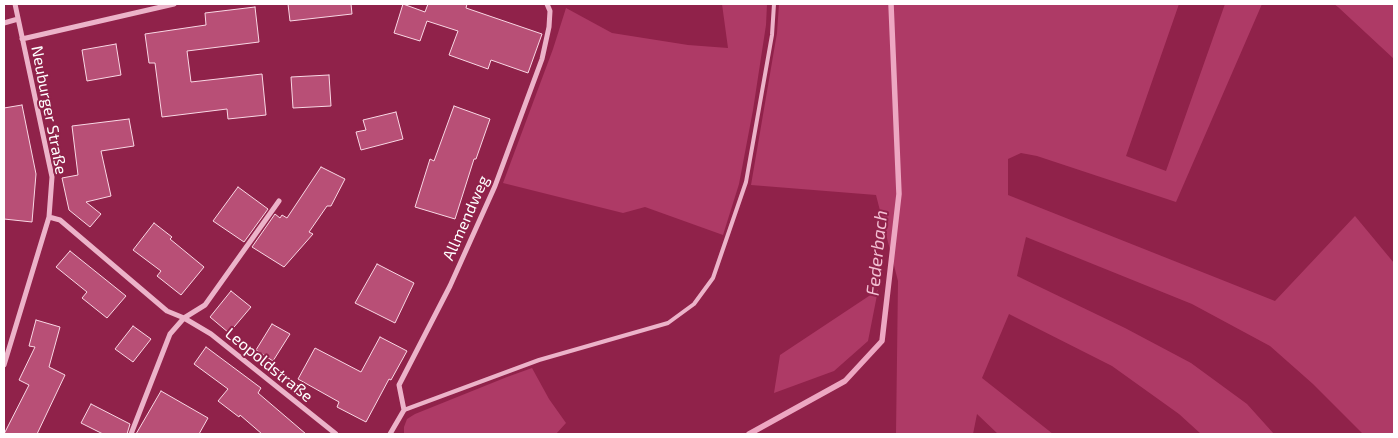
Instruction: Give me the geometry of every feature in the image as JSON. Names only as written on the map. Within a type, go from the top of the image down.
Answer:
[{"type":"street","name":"Neuburger Straße","points":[[4,364],[49,217],[52,177],[15,4]]},
{"type":"street","points":[[22,39],[174,4]]},
{"type":"street","name":"Allmendweg","points":[[404,410],[399,385],[450,286],[496,182],[542,59],[549,27],[550,11],[547,4]]},
{"type":"street","points":[[4,23],[18,19]]},
{"type":"street","points":[[131,434],[170,334],[184,318],[205,305],[279,201]]},
{"type":"street","name":"Leopoldstraße","points":[[49,217],[60,220],[167,311],[184,318],[211,334],[336,434]]},
{"type":"street","points":[[390,434],[404,410]]},
{"type":"lane","points":[[404,410],[539,360],[668,323],[694,304],[713,278],[746,182],[772,34],[774,4]]},
{"type":"shaded area","points":[[722,4],[767,4],[766,25],[753,110],[739,184],[723,235],[645,207],[623,213],[503,183],[553,49],[566,8],[612,33],[688,45],[728,48]]},
{"type":"shaded area","points":[[779,4],[1179,4],[1126,156],[1166,171],[1225,4],[1262,4],[1176,202],[1037,156],[1021,153],[1008,159],[1008,195],[1275,301],[1355,216],[1394,263],[1394,434],[1363,434],[1313,384],[1270,346],[1192,304],[1026,237],[1017,276],[1125,328],[1191,363],[1247,404],[1274,434],[1201,434],[1179,414],[1112,366],[1009,314],[982,378],[1053,434],[998,434],[977,414],[973,434],[896,434],[898,281],[876,195],[751,185],[777,33]]},
{"type":"shaded area","points":[[1334,4],[1394,4],[1394,59],[1338,7]]},
{"type":"shaded area","points":[[878,290],[868,341],[834,371],[774,393],[780,355]]},
{"type":"shaded area","points":[[532,368],[549,399],[566,423],[556,434],[404,433],[407,419],[415,414]]},
{"type":"building","points":[[288,4],[351,4],[352,14],[290,21]]},
{"type":"building","points":[[403,4],[425,12],[428,4],[467,4],[466,8],[542,34],[528,73],[491,60],[488,69],[449,55],[458,31],[427,21],[420,41],[394,33]]},
{"type":"building","points":[[255,7],[259,42],[187,51],[191,82],[262,74],[266,115],[228,119],[227,109],[162,117],[155,63],[149,63],[145,34],[206,25],[205,13]]},
{"type":"building","points":[[116,44],[121,75],[87,81],[82,50]]},
{"type":"building","points":[[329,75],[331,106],[293,108],[291,77]]},
{"type":"building","points":[[22,105],[36,174],[32,222],[4,219],[4,108]]},
{"type":"building","points":[[454,106],[490,119],[476,159],[474,159],[455,219],[415,207],[430,159],[434,161]]},
{"type":"building","points":[[396,112],[403,139],[361,150],[356,132],[366,130],[363,120]]},
{"type":"building","points":[[129,119],[134,146],[101,151],[111,196],[86,202],[101,214],[90,227],[69,210],[62,178],[78,175],[72,126]]},
{"type":"building","points":[[321,167],[345,179],[331,206],[327,206],[309,232],[313,234],[284,267],[252,247],[275,214],[280,218],[282,215],[287,218]]},
{"type":"building","points":[[238,187],[268,209],[244,242],[213,221]]},
{"type":"building","points":[[154,223],[204,267],[181,295],[157,276],[161,271],[133,250]]},
{"type":"building","points":[[70,251],[126,296],[107,318],[82,298],[87,292],[56,267]]},
{"type":"building","points":[[377,264],[414,283],[395,323],[355,303]]},
{"type":"building","points":[[231,291],[251,307],[229,333],[210,317]]},
{"type":"building","points":[[36,320],[60,327],[49,367],[65,375],[37,434],[4,434],[29,385],[19,380],[35,347],[29,346]]},
{"type":"building","points":[[272,324],[290,334],[273,361],[256,350]]},
{"type":"building","points":[[133,326],[151,339],[133,362],[115,349]]},
{"type":"building","points":[[380,337],[407,351],[391,380],[389,379],[366,422],[337,407],[339,402],[298,379],[315,348],[361,372]]},
{"type":"building","points":[[206,347],[261,388],[258,393],[306,434],[262,434],[240,415],[239,417],[218,401],[228,389],[194,364]]},
{"type":"building","points":[[161,391],[208,418],[199,434],[136,434]]},
{"type":"building","points":[[91,404],[130,424],[127,434],[103,434],[81,423]]},
{"type":"waterway","name":"Federbach","points":[[749,434],[845,381],[882,341],[899,194],[891,4]]}]
